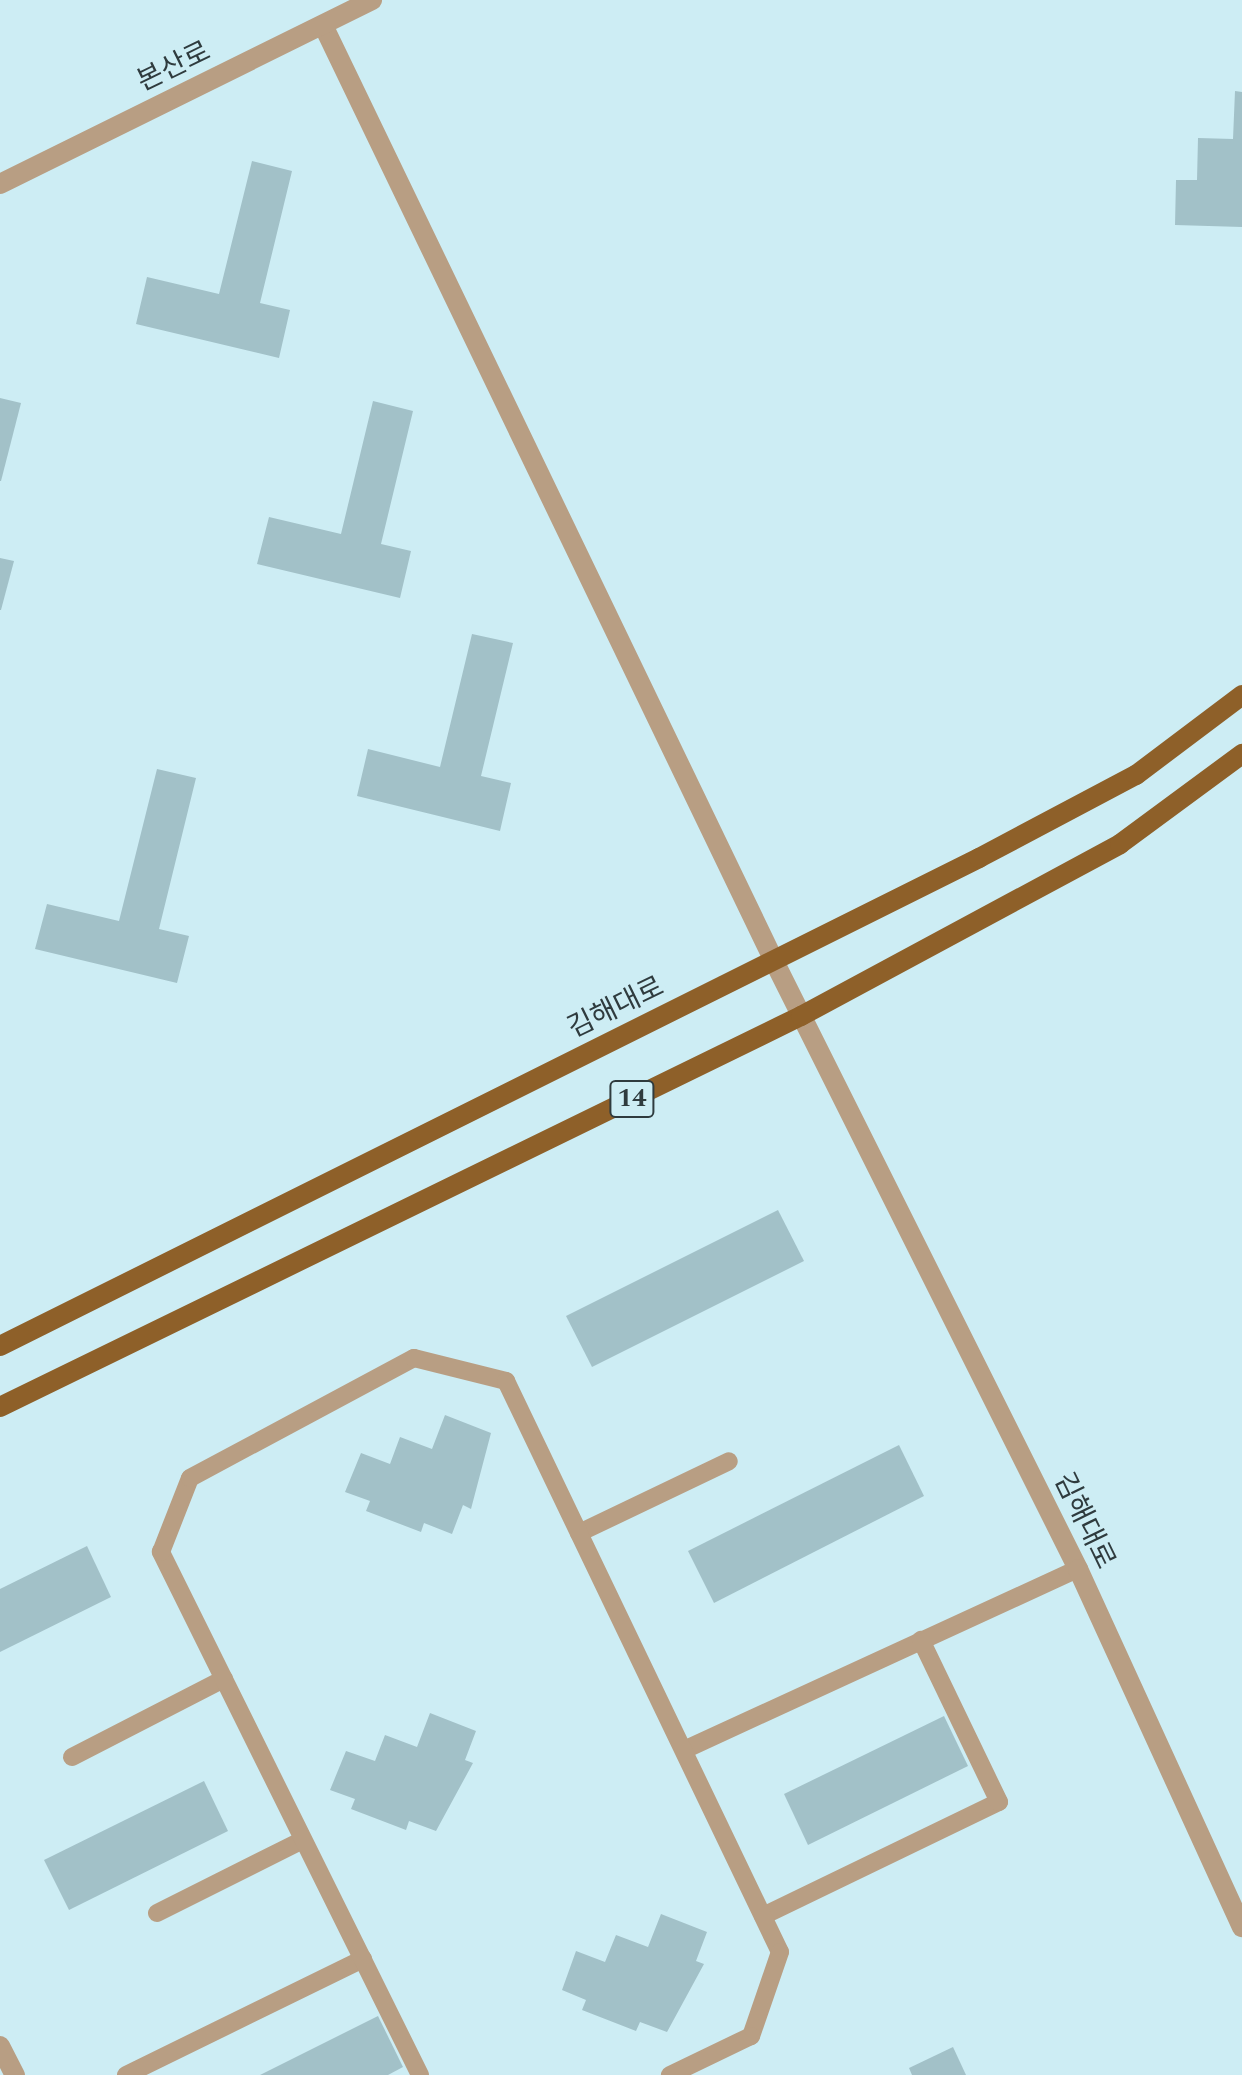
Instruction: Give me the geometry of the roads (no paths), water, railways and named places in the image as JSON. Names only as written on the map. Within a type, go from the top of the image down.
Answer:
[{"type":"main road","name":"김해대로","points":[[0,1346],[774,961],[1136,775],[1242,695]]},
{"type":"main road","name":"14","points":[[0,1407],[801,1016],[1120,844],[1242,754]]},
{"type":"street","name":"본산로","points":[[0,184],[372,0]]},
{"type":"street","name":"김해대로","points":[[323,25],[774,961],[1078,1569],[1242,1927]]},
{"type":"street","points":[[0,2046],[15,2075]]},
{"type":"lane","points":[[420,2075],[161,1552],[190,1478],[414,1358],[506,1381],[780,1952],[751,2036],[670,2075]]},
{"type":"lane","points":[[579,1533],[729,1461]]},
{"type":"lane","points":[[684,1750],[1078,1569]]},
{"type":"lane","points":[[763,1916],[999,1802],[921,1640]]},
{"type":"lane","points":[[72,1757],[224,1679]]},
{"type":"lane","points":[[157,1913],[303,1840]]},
{"type":"lane","points":[[126,2075],[363,1959]]}]
